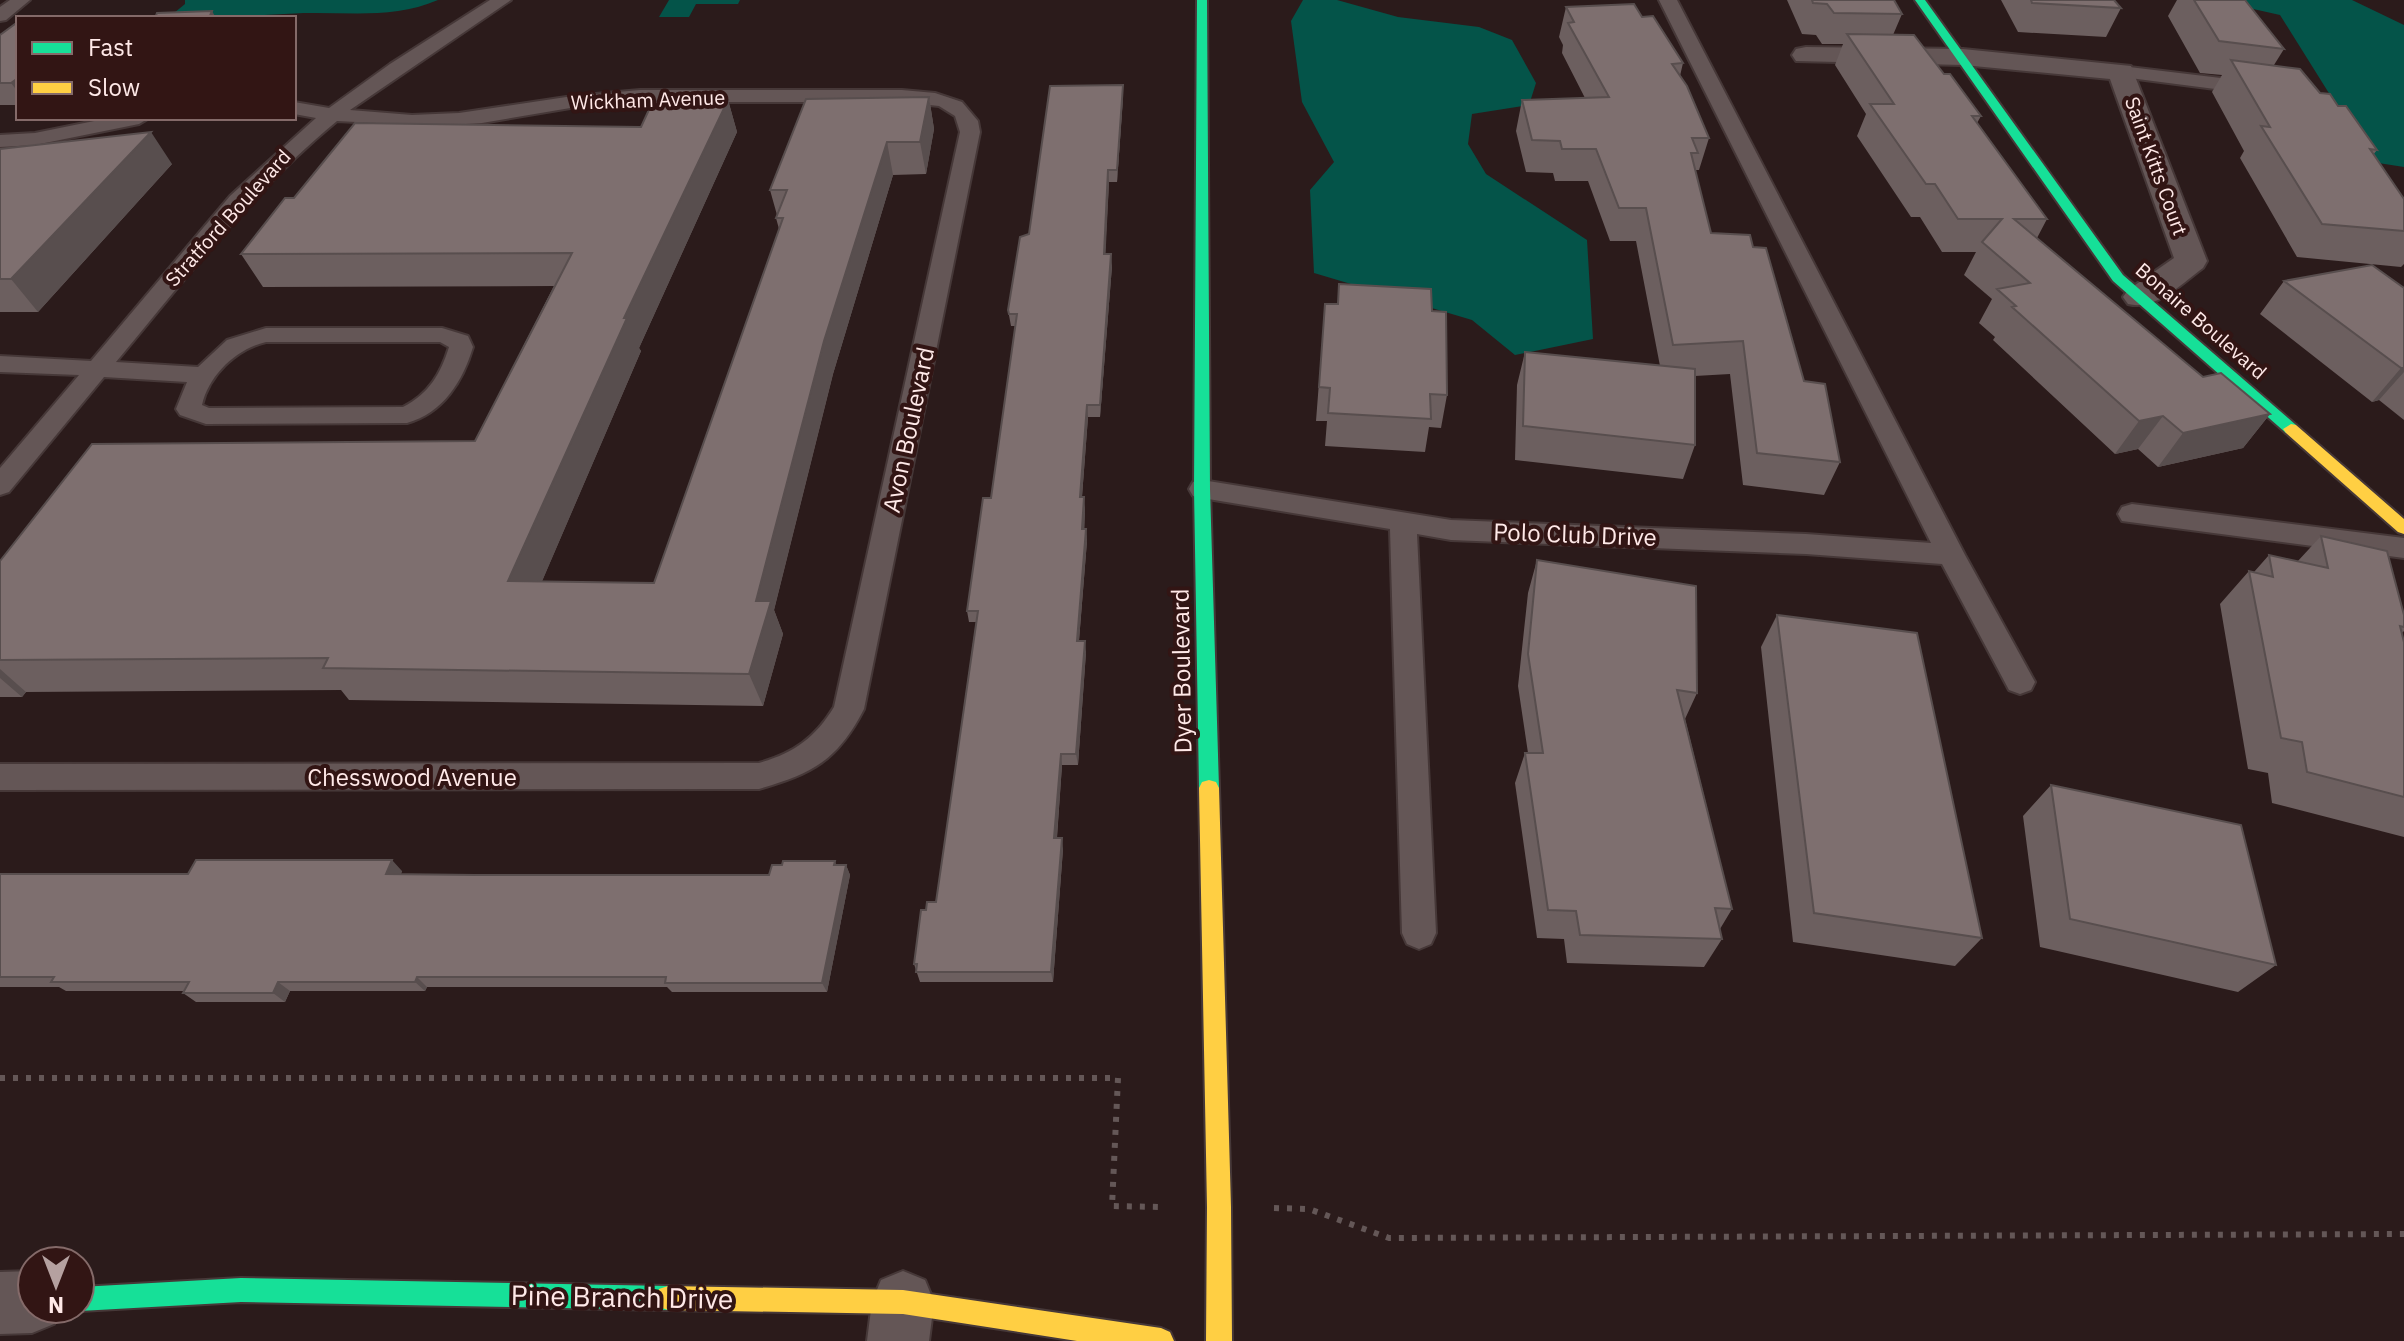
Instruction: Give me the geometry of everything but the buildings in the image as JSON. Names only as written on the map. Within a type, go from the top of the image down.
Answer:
[{"type":"main road","name":"Dyer Boulevard","points":[[1202,0],[1202,489],[1219,1207],[1219,1341]]},
{"type":"main road","name":"Bonaire Boulevard","points":[[1920,0],[2118,278],[2404,528]]},
{"type":"main road","name":"Pine Branch Drive","points":[[96,1298],[241,1290],[900,1322],[967,1310],[1104,1335],[1161,1341]]},
{"type":"street","name":"Saint Kitts Court","points":[[1806,55],[1963,57],[2121,72],[2191,261],[2140,297]]},
{"type":"lane","points":[[0,16],[21,0]]},
{"type":"lane","name":"Stratford Boulevard","points":[[0,486],[238,201],[275,162],[329,114],[401,63],[502,0]]},
{"type":"lane","points":[[1668,0],[1951,555],[2020,682]]},
{"type":"lane","points":[[2121,72],[2271,90]]},
{"type":"lane","name":"Wickham Avenue","points":[[296,108],[329,114],[450,120],[633,96],[902,96],[954,105]]},
{"type":"lane","name":"Avon Boulevard","points":[[819,752],[849,709],[856,687],[970,132],[970,122],[965,113],[954,105]]},
{"type":"lane","points":[[0,141],[64,134],[130,120]]},
{"type":"lane","points":[[266,335],[442,335],[460,341],[461,347],[430,404],[419,411],[392,417],[195,414],[189,409],[189,403],[206,375],[230,348],[266,335]]},
{"type":"lane","points":[[0,364],[72,365],[206,375]]},
{"type":"lane","name":"Polo Club Drive","points":[[1202,489],[1451,530],[1806,544],[1951,555]]},
{"type":"lane","points":[[2132,514],[2404,548]]},
{"type":"lane","points":[[1403,523],[1419,933]]},
{"type":"lane","name":"Chesswood Avenue","points":[[0,777],[725,778],[759,776],[783,769],[819,752]]},
{"type":"water","points":[[185,0],[438,0],[388,12],[170,16],[185,4]]},
{"type":"water","points":[[669,0],[740,0],[738,4],[696,4],[689,17],[659,17]]},
{"type":"water","points":[[1303,0],[1337,0],[1398,17],[1479,27],[1512,40],[1536,83],[1529,105],[1472,114],[1468,144],[1486,174],[1587,240],[1593,339],[1515,355],[1472,320],[1314,273],[1310,190],[1334,162],[1302,102],[1291,21]]},
{"type":"water","points":[[2213,0],[2352,0],[2404,25],[2404,167],[2372,162],[2280,15]]},
{"type":"traffic: fast","points":[[1202,0],[1202,489],[1209,788]]},
{"type":"traffic: fast","points":[[1920,0],[2118,278],[2291,429]]},
{"type":"traffic: fast","points":[[96,1298],[241,1290],[668,1298]]},
{"type":"traffic: slow","points":[[2291,429],[2404,528]]},
{"type":"traffic: slow","points":[[1209,788],[1219,1207],[1219,1341]]},
{"type":"traffic: slow","points":[[668,1298],[903,1302],[1161,1341]]}]
